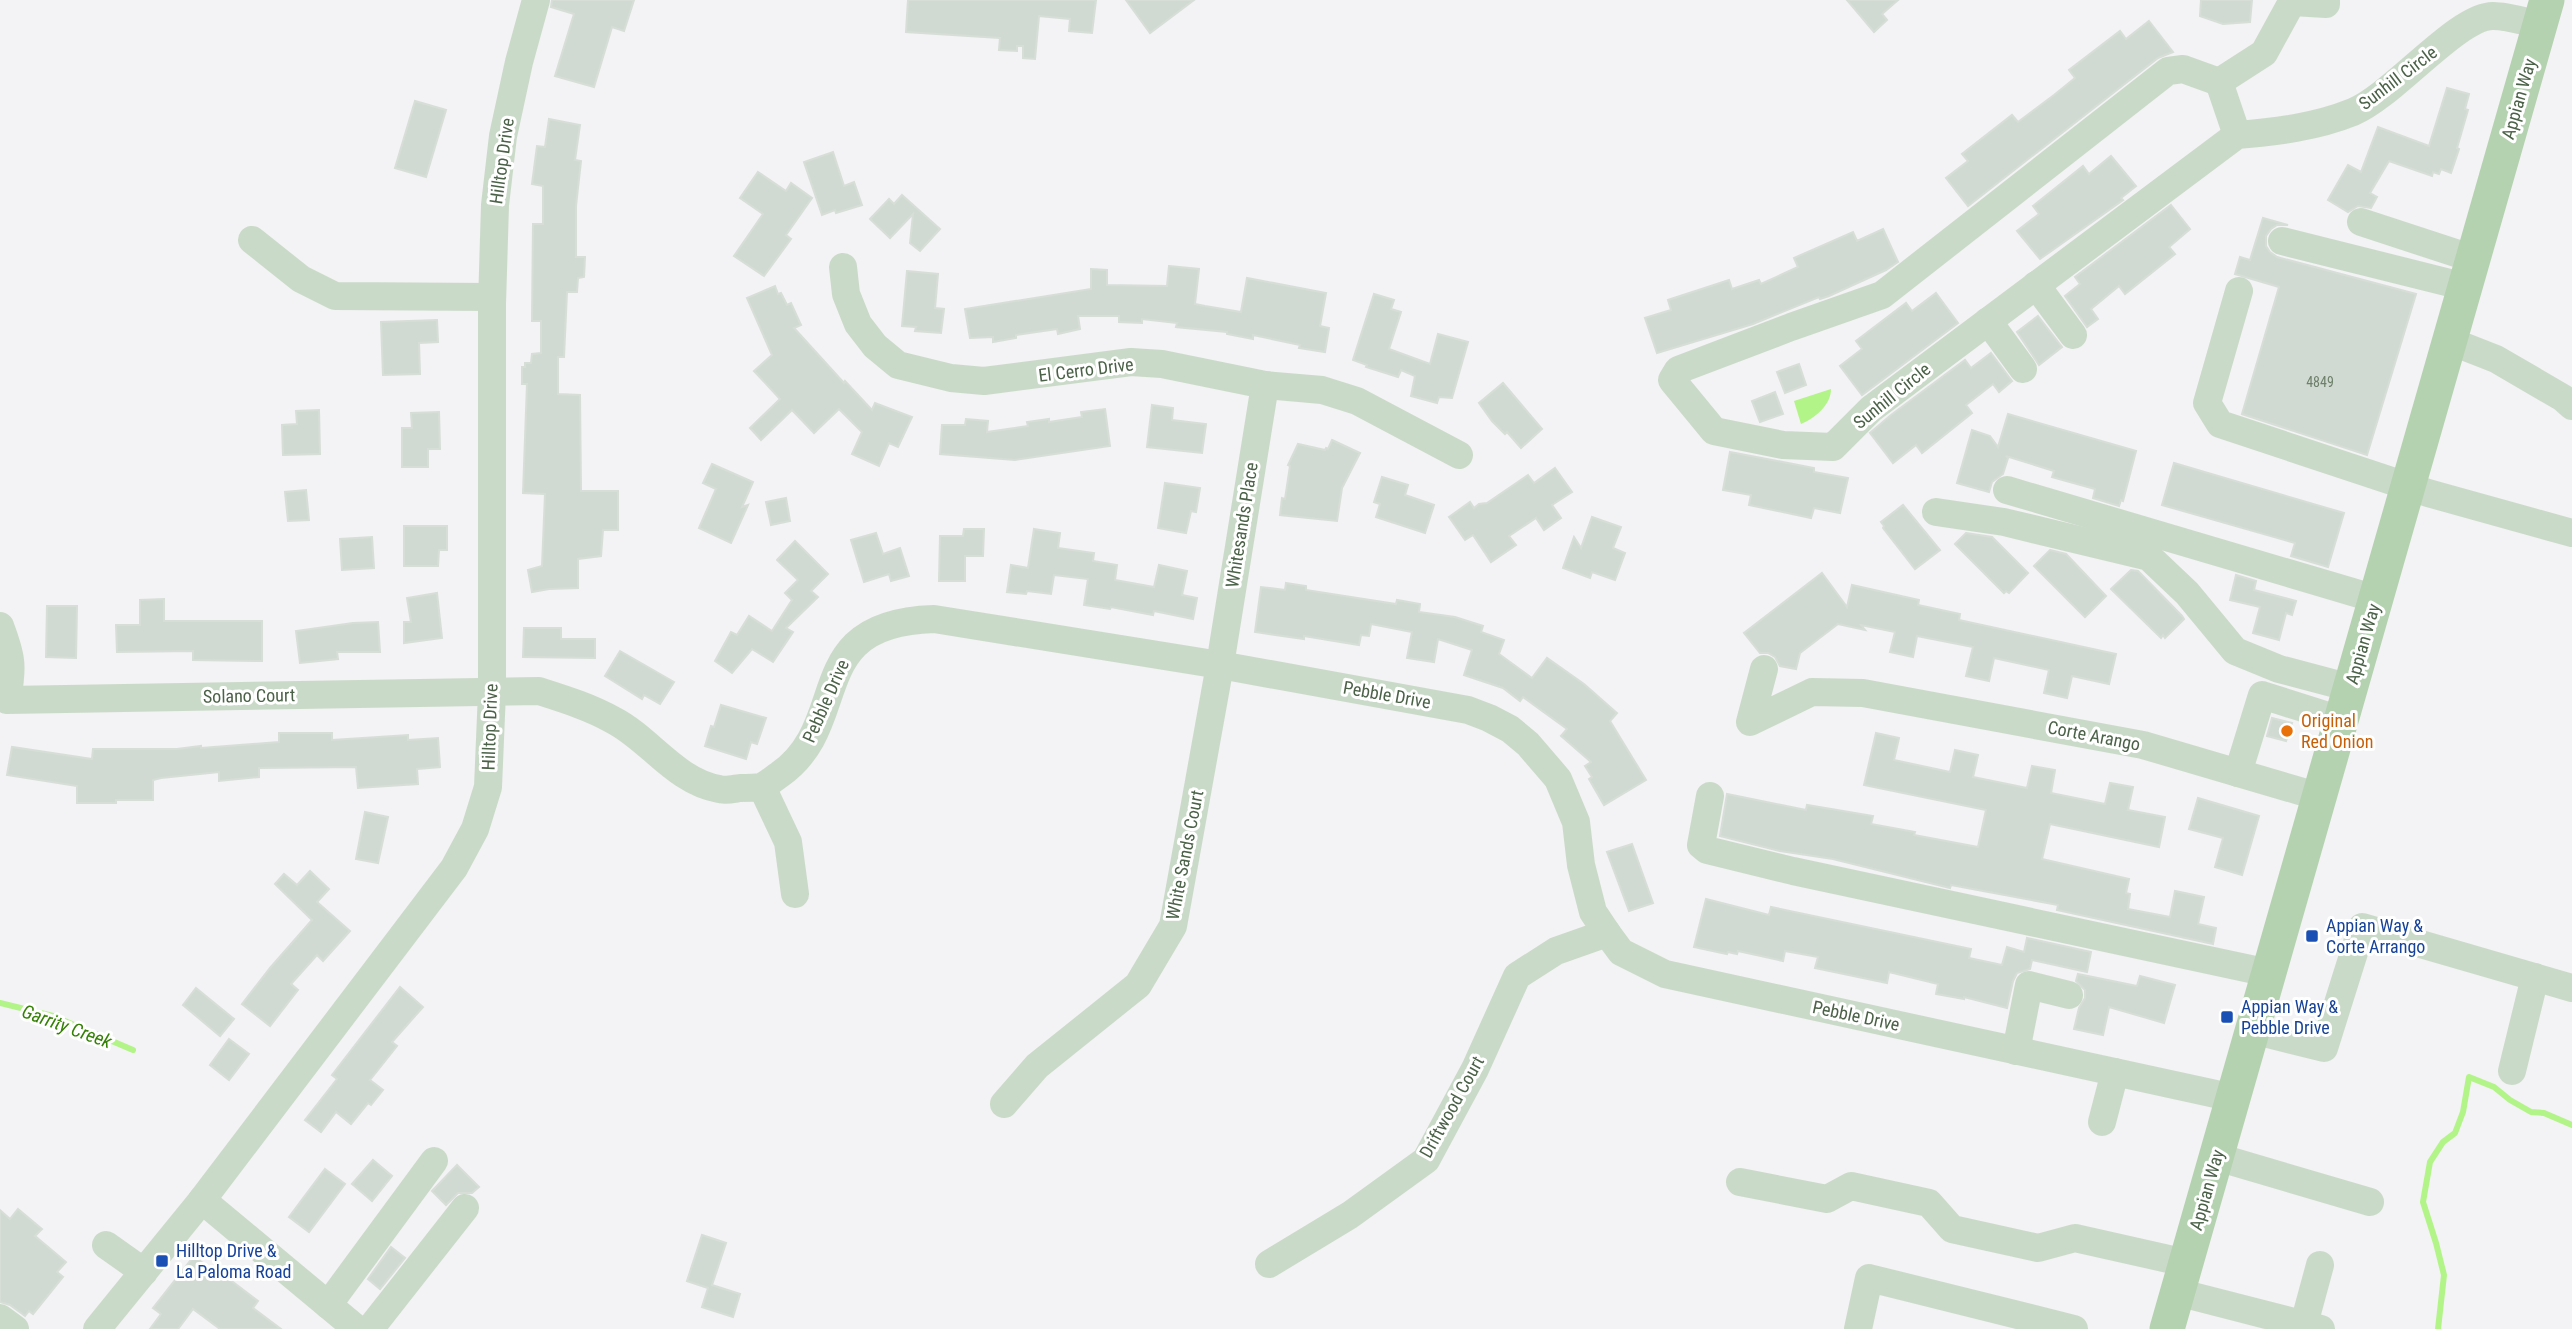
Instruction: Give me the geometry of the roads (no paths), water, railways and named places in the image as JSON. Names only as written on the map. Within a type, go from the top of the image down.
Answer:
[{"type":"main road","name":"Appian Way","points":[[2167,1329],[2545,6]]},
{"type":"street","name":"Hilltop Drive","points":[[97,1329],[202,1200],[454,868],[475,829],[488,787],[492,692],[492,297],[495,205],[503,136],[536,0]]},
{"type":"street","points":[[2236,135],[2219,82],[2264,52],[2293,1],[2326,4],[2326,0]]},
{"type":"street","name":"Sunhill Circle","points":[[2219,82],[2183,69],[2168,71],[1882,295],[1678,370],[1672,380],[1714,431],[1783,445],[1833,447],[1871,409],[2236,135],[2283,132],[2353,112],[2389,90],[2485,9],[2492,16],[2545,6]]},
{"type":"street","points":[[2361,222],[2470,273]]},
{"type":"street","points":[[252,240],[302,279],[335,296],[492,297]]},
{"type":"street","points":[[2283,241],[2470,273]]},
{"type":"street","name":"El Cerro Drive","points":[[843,267],[846,294],[858,324],[875,346],[898,365],[951,378],[984,382],[1131,362],[1162,364],[1265,386],[1322,390],[1357,401],[1459,455]]},
{"type":"street","points":[[2036,285],[2073,335]]},
{"type":"street","points":[[2239,291],[2207,403],[2220,424],[2408,487],[2572,533]]},
{"type":"street","points":[[1988,321],[2023,369]]},
{"type":"street","points":[[2450,341],[2496,359],[2572,406]]},
{"type":"street","name":"Whitesands Place","points":[[1220,665],[1265,386]]},
{"type":"street","points":[[2007,490],[2376,599]]},
{"type":"street","points":[[1936,512],[2004,522],[2148,557],[2187,593],[2235,651],[2279,669],[2346,704]]},
{"type":"street","name":"Pebble Drive","points":[[492,692],[539,691],[579,704],[615,720],[685,775],[719,790],[762,786],[793,765],[813,737],[828,693],[850,649],[890,624],[911,620],[934,619],[1220,665],[1468,710],[1510,729],[1544,761],[1558,779],[1576,822],[1581,865],[1593,912],[1622,951],[1665,974],[2234,1098]]},
{"type":"street","points":[[0,626],[10,653],[12,671],[2,706]]},
{"type":"street","name":"White Sands Court","points":[[1004,1104],[1037,1066],[1138,985],[1173,926],[1220,665]]},
{"type":"street","name":"Corte Arango","points":[[1763,669],[1750,722],[1812,692],[1863,692],[2143,745],[2320,797]]},
{"type":"street","name":"Solano Court","points":[[2,706],[492,692]]},
{"type":"street","points":[[2238,773],[2262,695],[2346,704]]},
{"type":"street","points":[[762,786],[788,842],[795,894]]},
{"type":"street","points":[[1710,796],[1701,845],[1707,850],[1793,871],[2269,973]]},
{"type":"street","points":[[2252,1030],[2324,1048],[2362,927],[2572,988]]},
{"type":"street","name":"Driftwood Court","points":[[1269,1264],[1350,1215],[1426,1160],[1475,1069],[1517,976],[1556,951],[1607,933]]},
{"type":"street","points":[[2512,1071],[2535,977]]},
{"type":"street","points":[[2016,1051],[2029,985],[2069,995]]},
{"type":"street","points":[[2102,1122],[2115,1072]]},
{"type":"street","points":[[2217,1157],[2370,1202]]},
{"type":"street","points":[[328,1305],[435,1161]]},
{"type":"street","points":[[1740,1182],[1827,1199],[1851,1186],[1929,1203],[1952,1228],[2038,1248],[2075,1238],[2182,1277],[2301,1326],[2320,1265]]},
{"type":"street","points":[[202,1200],[357,1329]]},
{"type":"street","points":[[370,1329],[465,1208]]},
{"type":"street","points":[[106,1245],[144,1272]]},
{"type":"street","points":[[1858,1329],[1868,1278],[2074,1329]]},
{"type":"street","points":[[0,1318],[15,1329]]},
{"type":"waterway","name":"Garrity Creek","points":[[0,1003],[53,1016],[133,1050]]},
{"type":"waterway","points":[[2438,1329],[2444,1275],[2423,1202],[2430,1162],[2443,1142],[2455,1133],[2463,1112],[2469,1077],[2494,1087],[2531,1112],[2544,1113],[2572,1125]]},
{"type":"place","name":"Original Red Onion","points":[[2287,731]]},
{"type":"place","name":"Appian Way & Corte Arrango","points":[[2312,936]]},
{"type":"place","name":"Appian Way & Pebble Drive","points":[[2227,1017]]},
{"type":"place","name":"Hilltop Drive & La Paloma Road","points":[[162,1261]]}]
